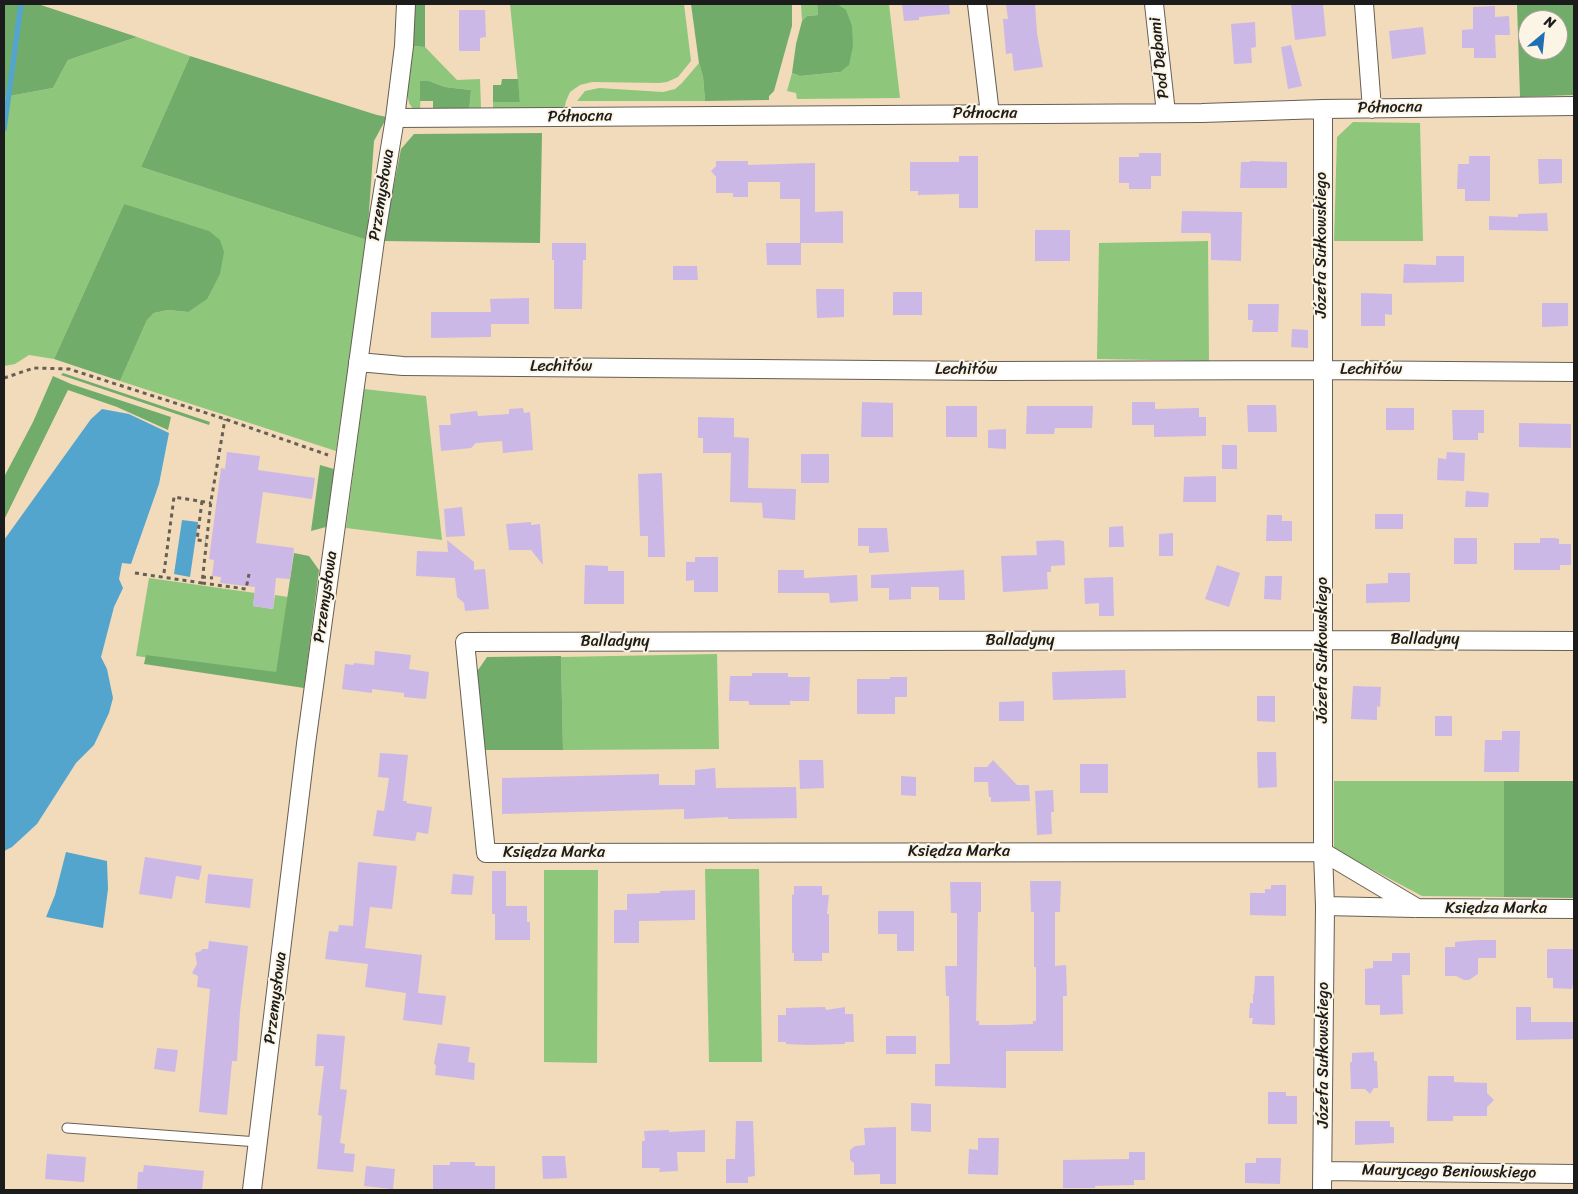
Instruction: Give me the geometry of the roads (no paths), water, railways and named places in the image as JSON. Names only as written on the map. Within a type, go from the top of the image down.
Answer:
[{"type":"street","name":"Przemysłowa","points":[[252,1190],[306,744],[375,240],[396,118],[404,46],[406,4]]},
{"type":"street","points":[[977,4],[990,114]]},
{"type":"street","name":"Pod Dębami","points":[[1154,4],[1166,113]]},
{"type":"street","points":[[1364,4],[1372,109]]},
{"type":"street","name":"Północna","points":[[396,118],[1166,113],[1574,106]]},
{"type":"street","name":"Józefa Sułkowskiego","points":[[1322,109],[1323,852],[1325,906],[1322,1190]]},
{"type":"street","name":"Lechitów","points":[[358,362],[403,366],[994,371],[1322,370],[1574,372]]},
{"type":"street","name":"Balladyny","points":[[486,853],[465,642],[1574,641]]},
{"type":"street","points":[[1323,852],[1418,908]]},
{"type":"street","name":"Księdza Marka","points":[[486,853],[1323,852]]},
{"type":"street","name":"Księdza Marka","points":[[1325,906],[1574,909]]},
{"type":"street","name":"Maurycego Beniowskiego","points":[[1323,1170],[1574,1174]]},
{"type":"lane","points":[[67,1128],[258,1142]]},
{"type":"water","points":[[102,409],[129,414],[169,433],[159,484],[131,564],[122,563],[119,579],[123,588],[114,607],[101,657],[107,669],[113,698],[109,713],[94,745],[76,763],[37,824],[12,847],[4,851],[4,540],[91,419]]},
{"type":"water","points":[[182,520],[198,522],[190,577],[174,574]]},
{"type":"water","points":[[66,852],[107,861],[108,889],[103,928],[46,917],[55,895]]},
{"type":"waterway","points":[[4,129],[21,4]]}]
